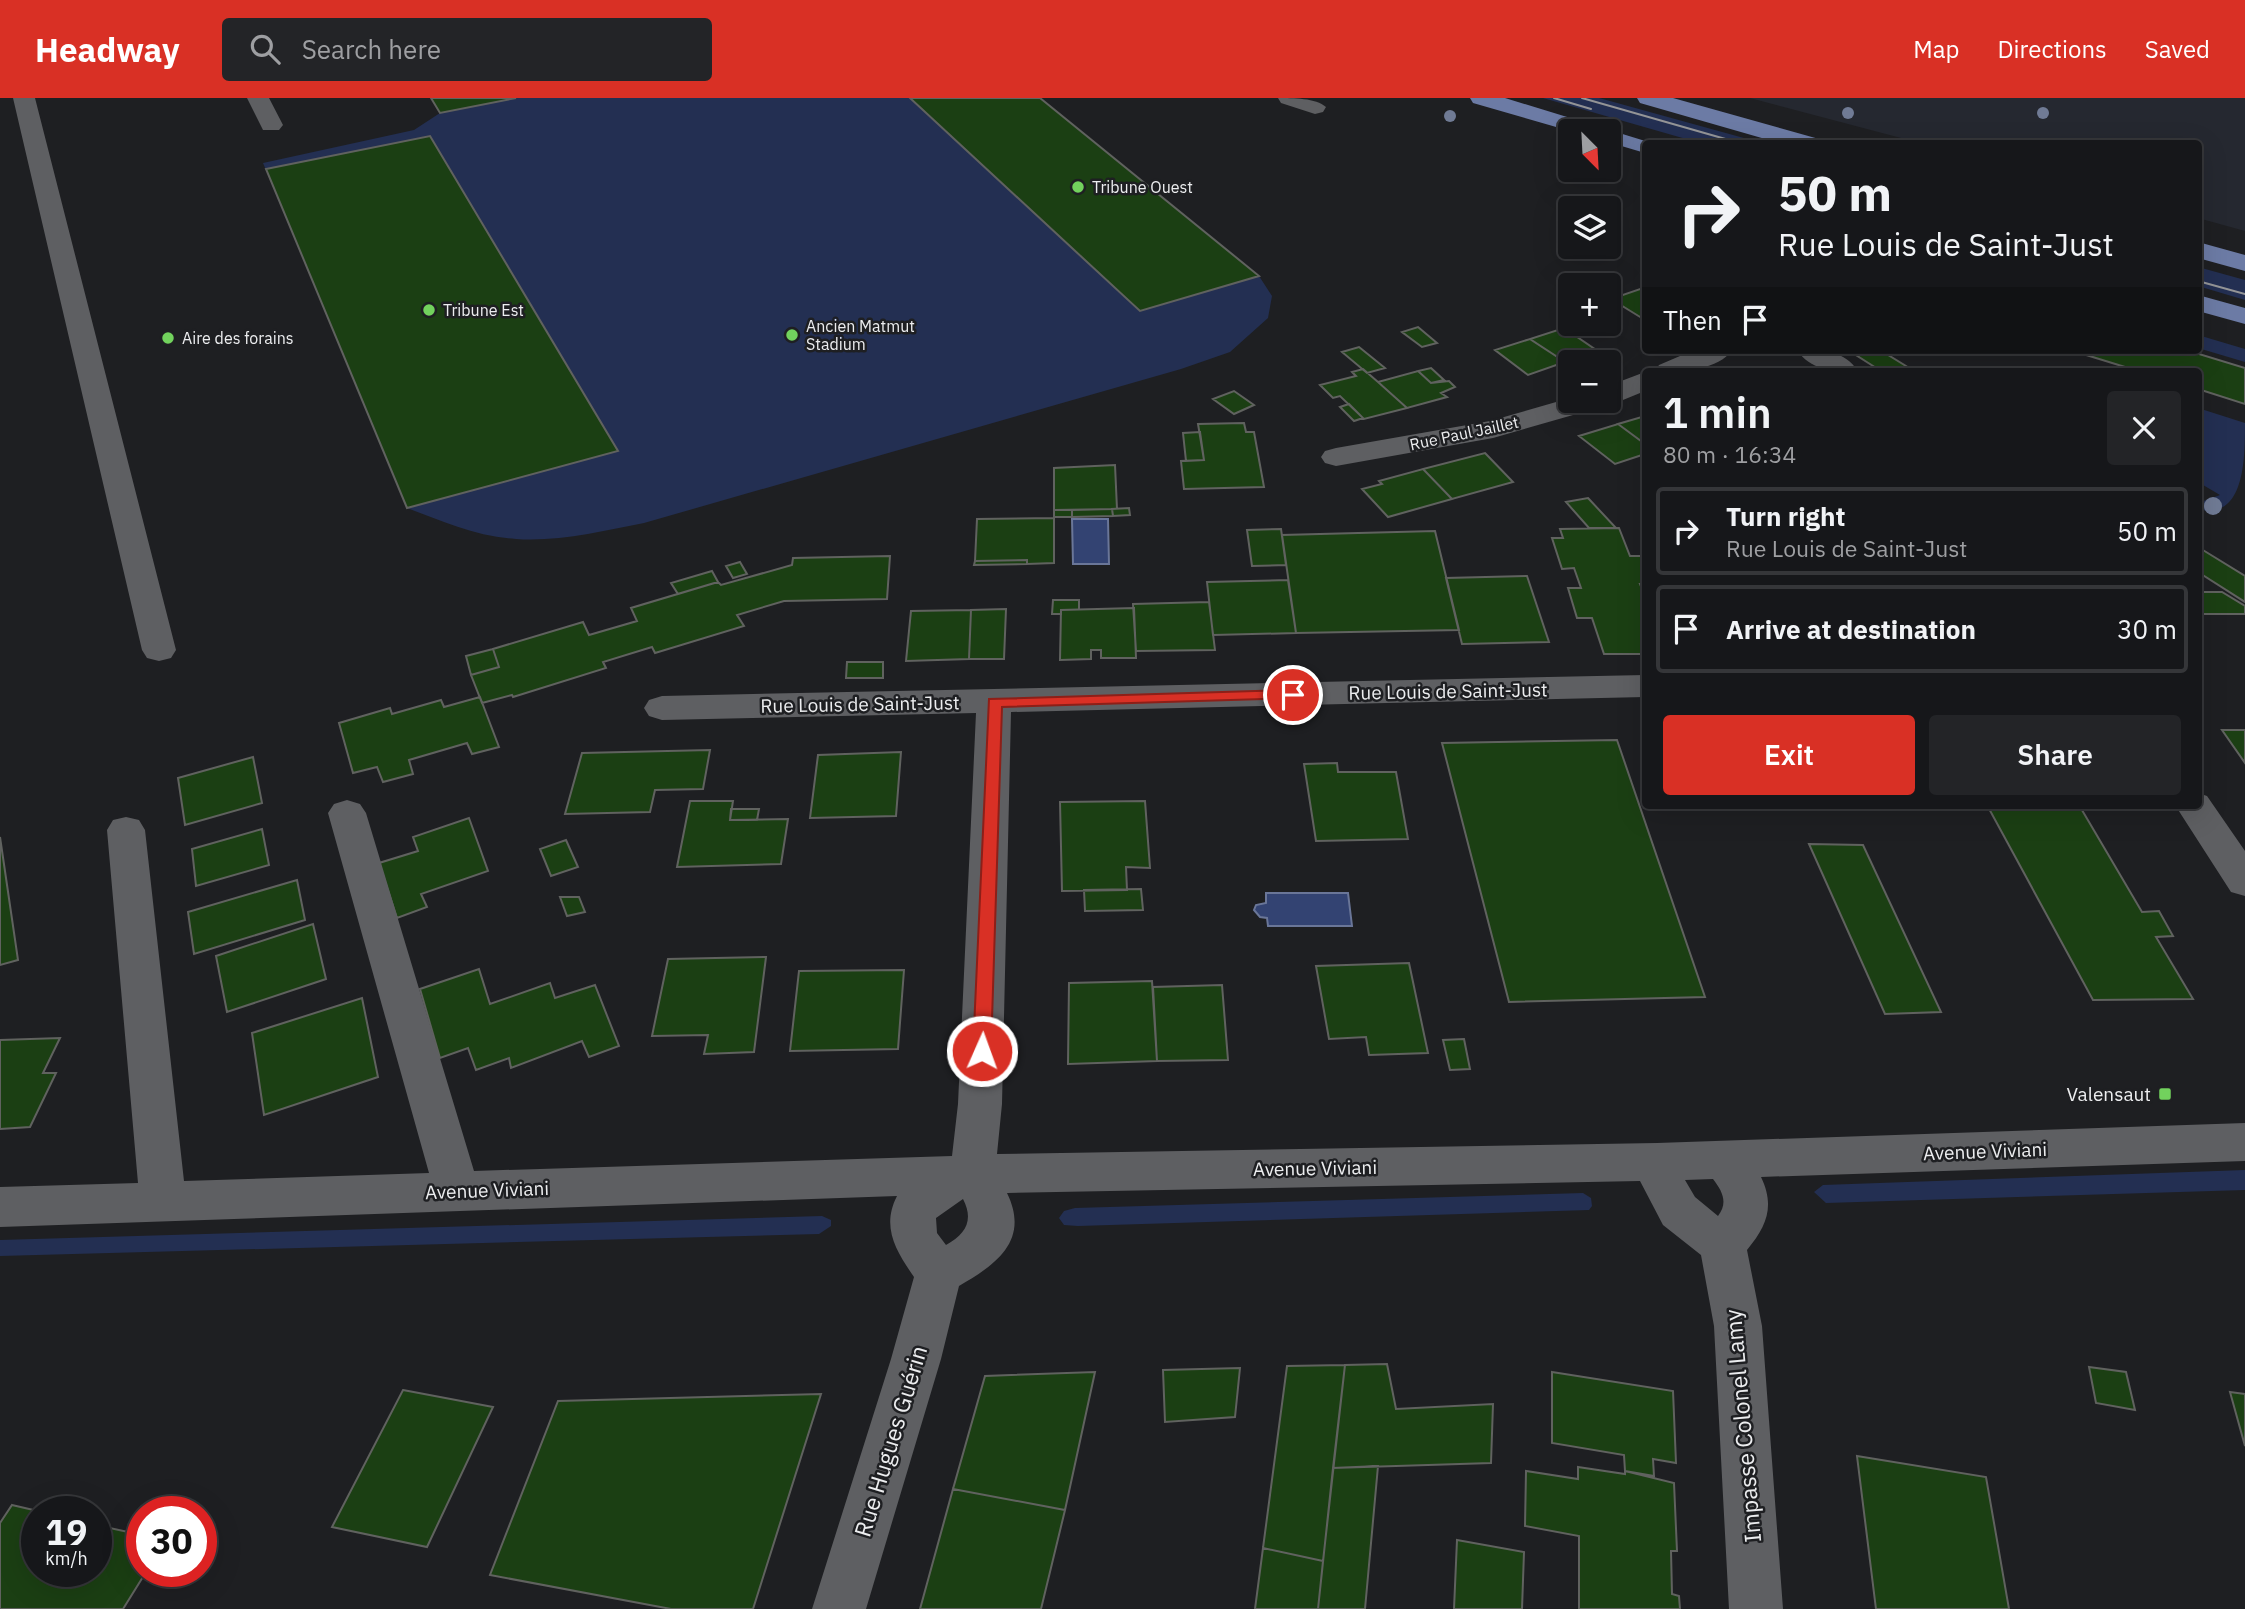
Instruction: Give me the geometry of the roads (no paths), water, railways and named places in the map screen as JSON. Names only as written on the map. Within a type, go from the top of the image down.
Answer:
[{"type":"main road","points":[[1481,98],[1558,120]]},
{"type":"main road","points":[[1648,98],[1797,140]]},
{"type":"main road","points":[[1621,139],[1642,145]]},
{"type":"main road","points":[[2202,251],[2245,263]]},
{"type":"main road","points":[[2202,304],[2245,316]]},
{"type":"street","points":[[24,98],[159,650]]},
{"type":"street","points":[[258,98],[271,125]]},
{"type":"street","points":[[1289,98],[1315,107]]},
{"type":"street","points":[[1676,368],[1709,354]]},
{"type":"street","points":[[1817,354],[1839,368]]},
{"type":"street","points":[[1621,391],[1642,382]]},
{"type":"street","name":"Rue Paul Jaillet","points":[[1336,457],[1493,429],[1558,410]]},
{"type":"street","name":"Rue Louis de Saint-Just","points":[[662,708],[1642,686]]},
{"type":"street","points":[[939,1273],[976,1251],[992,1229],[990,1206],[973,1174],[980,1104],[994,702]]},
{"type":"street","points":[[2197,809],[2245,882]]},
{"type":"street","points":[[347,813],[457,1191]]},
{"type":"street","points":[[126,830],[163,1202]]},
{"type":"street","name":"Avenue Viviani","points":[[0,1207],[973,1174],[1657,1162],[2245,1142]]},
{"type":"street","points":[[1657,1162],[1662,1186],[1676,1211],[1722,1244],[1740,1227],[1749,1209],[1748,1193],[1725,1160]]},
{"type":"street","name":"Avenue Viviani","points":[[939,1273],[914,1239],[914,1210],[939,1188],[973,1174]]},
{"type":"street","name":"Impasse Colonel Lamy","points":[[1722,1244],[1738,1325],[1756,1609]]},
{"type":"street","name":"Rue Hugues Guérin","points":[[839,1609],[916,1359],[939,1273]]},
{"type":"tram line","points":[[1554,98],[1591,109]]},
{"type":"tram line","points":[[1582,98],[1729,140]]},
{"type":"tram line","points":[[2202,282],[2245,294]]},
{"type":"place","name":"Tribune Ouest","points":[[1078,187]]},
{"type":"place","name":"Tribune Est","points":[[429,310]]},
{"type":"place","name":"Ancien Matmut Stadium","points":[[792,335]]},
{"type":"place","name":"Aire des forains","points":[[168,338]]},
{"type":"place","name":"Valensaut","points":[[2165,1094]]}]
